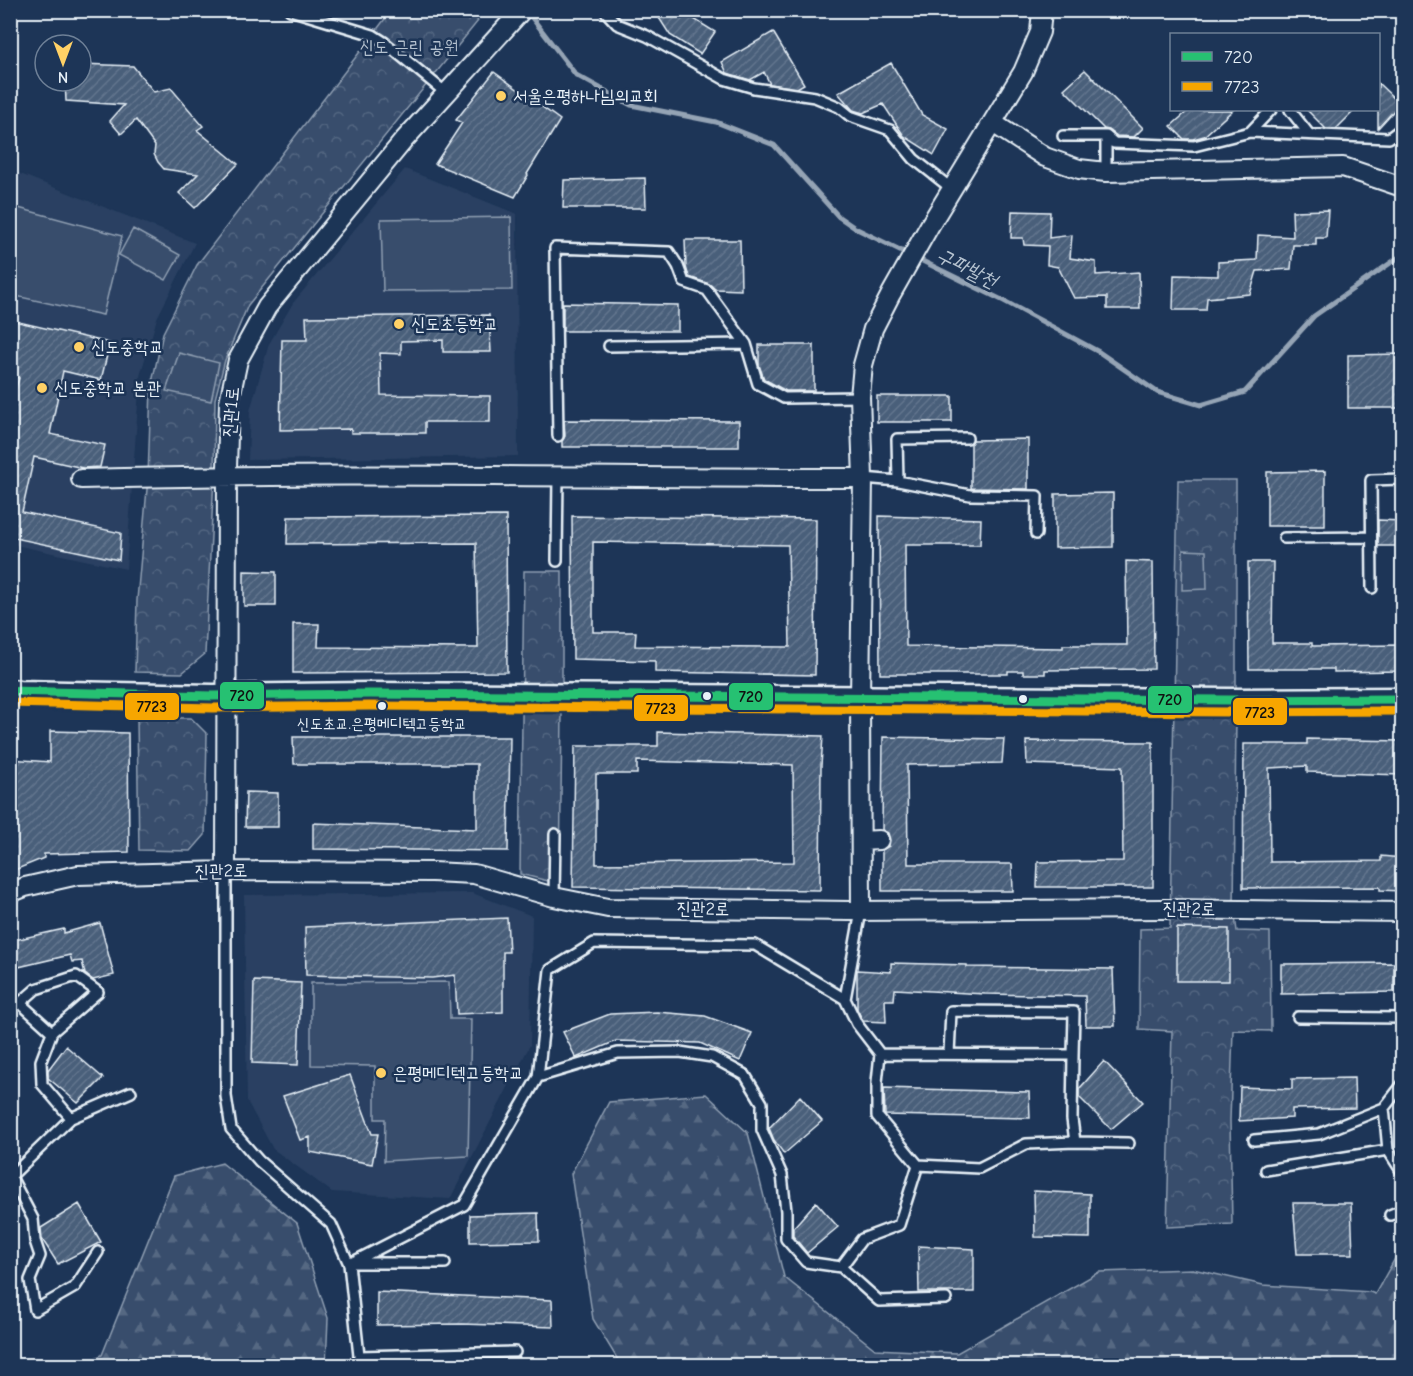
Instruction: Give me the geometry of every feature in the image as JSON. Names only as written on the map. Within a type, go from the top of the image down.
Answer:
[{"type":"street","name":"진관1로","points":[[226,871],[227,476],[229,402],[238,360],[267,307],[404,140],[522,10]]},
{"type":"street","points":[[861,911],[870,840],[860,697],[863,478],[860,397],[863,365],[873,329],[891,294],[1023,72],[1040,32],[1042,10]]},
{"type":"street","points":[[993,123],[1045,157],[1079,169],[1106,172],[1343,167],[1402,187]]},
{"type":"street","points":[[81,480],[227,476],[863,478]]},
{"type":"street","points":[[10,691],[226,696],[370,694],[1230,700],[1402,699]]},
{"type":"street","name":"진관2로","points":[[10,893],[25,887],[78,875],[226,871],[439,872],[474,874],[554,897],[608,908],[1402,912]]},
{"type":"lane","points":[[290,10],[373,35],[446,93]]},
{"type":"lane","points":[[604,10],[617,24],[647,36],[724,79],[754,88],[815,97],[838,106],[850,116],[890,130],[914,159],[952,189]]},
{"type":"lane","points":[[1250,132],[1270,111]]},
{"type":"lane","points":[[1291,111],[1309,134]]},
{"type":"lane","points":[[1063,136],[1106,136],[1114,143],[1194,146],[1250,132],[1389,138],[1402,128]]},
{"type":"lane","points":[[1106,136],[1106,172]]},
{"type":"lane","points":[[558,436],[555,248],[669,252],[684,282],[707,290],[746,344],[758,384],[784,398],[860,397]]},
{"type":"lane","points":[[609,346],[746,344]]},
{"type":"lane","points":[[898,481],[897,439],[967,438]]},
{"type":"lane","points":[[557,561],[558,476]]},
{"type":"lane","points":[[863,478],[898,481],[970,495],[1037,496],[1036,534]]},
{"type":"lane","points":[[1372,588],[1371,480],[1402,480]]},
{"type":"lane","points":[[1284,538],[1371,537]]},
{"type":"lane","points":[[554,897],[555,834]]},
{"type":"lane","points":[[226,871],[226,1096],[231,1129],[259,1161],[331,1224],[350,1263],[359,1360],[515,1352]]},
{"type":"lane","points":[[845,999],[861,911]]},
{"type":"lane","points":[[350,1263],[464,1205],[538,1077],[550,970],[594,943],[755,945],[845,999],[857,1024],[880,1054],[877,1116],[918,1165],[979,1168],[1026,1144],[1129,1143]]},
{"type":"lane","points":[[52,1032],[20,1003],[36,989],[76,976],[98,992],[52,1032],[41,1062],[42,1084],[71,1118]]},
{"type":"lane","points":[[949,1054],[951,1011],[1074,1012],[1072,1119],[1075,1142]]},
{"type":"lane","points":[[1298,1017],[1402,1018]]},
{"type":"lane","points":[[538,1077],[618,1053],[680,1052],[712,1057],[745,1075],[762,1103],[762,1130],[782,1175],[786,1239],[806,1262],[840,1267],[879,1301],[946,1299]]},
{"type":"lane","points":[[880,1054],[1073,1055]]},
{"type":"lane","points":[[1254,1140],[1319,1134],[1384,1108],[1402,1085]]},
{"type":"lane","points":[[98,1252],[75,1287],[35,1310],[30,1280],[40,1256],[35,1241],[33,1219],[11,1176],[71,1118],[131,1092]]},
{"type":"lane","points":[[1384,1108],[1389,1150],[1402,1172]]},
{"type":"lane","points":[[1266,1170],[1389,1150]]},
{"type":"lane","points":[[840,1267],[862,1239],[899,1225],[918,1165]]},
{"type":"lane","points":[[1390,1215],[1402,1210]]},
{"type":"lane","points":[[350,1263],[445,1263]]},
{"type":"shaded area","name":"신도초등학교","points":[[405,169],[517,214],[518,456],[248,460],[250,411],[269,344],[293,303]]},
{"type":"shaded area","name":"신도중학교","points":[[10,170],[195,243],[157,318],[140,376],[126,569],[11,544]]},
{"type":"shaded area","name":"은평메디텍고등학교","points":[[472,893],[532,916],[530,1045],[450,1199],[332,1192],[273,1149],[247,1101],[244,895]]},
{"type":"green space","name":"신도 근린 공원","points":[[391,11],[473,11],[478,21],[248,305],[225,360],[215,399],[214,476],[205,654],[182,673],[135,672],[137,600],[148,478],[151,387],[163,333],[197,265]]},
{"type":"green space","points":[[11,206],[122,236],[103,315],[11,295]]},
{"type":"green space","points":[[511,217],[512,290],[383,291],[381,219]]},
{"type":"green space","points":[[133,229],[180,255],[166,280],[119,255]]},
{"type":"green space","points":[[179,353],[219,363],[211,401],[166,391]]},
{"type":"green space","points":[[1178,480],[1236,480],[1234,910],[1237,931],[1270,932],[1271,1031],[1233,1030],[1230,1120],[1232,1224],[1167,1227],[1172,1031],[1139,1029],[1140,929],[1170,928]]},
{"type":"green space","points":[[1183,550],[1206,551],[1207,589],[1182,590]]},
{"type":"green space","points":[[524,571],[562,571],[560,884],[520,874]]},
{"type":"green space","points":[[137,718],[191,718],[207,734],[205,835],[191,851],[139,850]]},
{"type":"green space","points":[[449,982],[450,1019],[471,1019],[468,1156],[384,1161],[385,1119],[375,1119],[375,1066],[311,1065],[311,983]]},
{"type":"green space","points":[[706,1094],[748,1133],[784,1277],[875,1349],[957,1353],[1099,1272],[1193,1269],[1263,1285],[1375,1294],[1402,1246],[1402,1365],[621,1365],[593,1319],[571,1174],[609,1102]]},
{"type":"green space","points":[[222,1163],[297,1223],[328,1318],[326,1365],[79,1365],[102,1355],[174,1176]]},
{"type":"building","points":[[654,10],[685,10],[689,16],[715,32],[700,54],[670,35]]},
{"type":"building","points":[[773,32],[804,84],[797,88],[770,84],[764,72],[750,80],[727,73],[722,62]]},
{"type":"building","points":[[891,63],[922,115],[948,129],[934,155],[904,136],[883,104],[863,113],[853,110],[838,93]]},
{"type":"building","points":[[93,64],[133,66],[154,92],[171,88],[203,126],[197,130],[238,164],[195,208],[179,193],[198,174],[164,169],[154,154],[155,146],[136,120],[121,134],[110,121],[124,105],[66,101],[66,93],[93,93]]},
{"type":"building","points":[[1085,70],[1143,128],[1134,137],[1117,136],[1104,129],[1064,89]]},
{"type":"building","points":[[494,72],[560,120],[515,197],[435,164],[462,123],[456,120]]},
{"type":"building","points":[[1380,85],[1400,104],[1378,128],[1378,111],[1380,111]]},
{"type":"building","points":[[1188,111],[1232,111],[1204,136],[1193,139],[1184,139],[1171,126]]},
{"type":"building","points":[[1308,111],[1354,111],[1336,129],[1326,129]]},
{"type":"building","points":[[645,178],[646,208],[563,208],[564,180]]},
{"type":"building","points":[[1328,210],[1326,238],[1316,238],[1316,245],[1293,245],[1291,269],[1257,271],[1250,294],[1207,298],[1206,310],[1173,310],[1174,275],[1218,276],[1218,262],[1257,260],[1258,235],[1293,237],[1292,211]]},
{"type":"building","points":[[1012,211],[1050,212],[1049,238],[1072,235],[1070,258],[1096,262],[1096,275],[1139,272],[1140,309],[1107,309],[1107,297],[1074,298],[1058,267],[1047,265],[1048,246],[1024,245],[1023,238],[1011,238]]},
{"type":"building","points":[[685,240],[740,240],[741,290],[715,289],[709,284],[689,277],[686,267]]},
{"type":"building","points":[[563,303],[678,305],[678,331],[563,331]]},
{"type":"building","points":[[489,315],[491,352],[443,352],[443,340],[401,341],[401,354],[380,353],[381,395],[490,396],[490,422],[425,422],[425,433],[351,433],[351,429],[280,430],[282,340],[307,340],[306,317]]},
{"type":"building","points":[[10,320],[110,343],[101,380],[63,371],[50,434],[105,445],[100,467],[83,468],[34,457],[22,512],[121,533],[119,560],[10,537],[10,405],[19,378],[10,376]]},
{"type":"building","points":[[759,345],[814,345],[814,391],[786,391],[764,379],[759,365]]},
{"type":"building","points":[[1402,354],[1402,408],[1348,408],[1348,355]]},
{"type":"building","points":[[877,396],[952,396],[952,422],[877,422]]},
{"type":"building","points":[[564,420],[739,421],[739,447],[562,447],[565,436]]},
{"type":"building","points":[[1028,439],[1028,489],[971,488],[971,443],[973,440]]},
{"type":"building","points":[[1325,471],[1325,526],[1267,526],[1267,472]]},
{"type":"building","points":[[1113,493],[1113,547],[1055,548],[1055,494]]},
{"type":"building","points":[[506,516],[507,672],[293,673],[293,624],[319,624],[318,647],[478,648],[476,543],[287,544],[288,517]]},
{"type":"building","points":[[572,516],[816,519],[815,675],[655,672],[655,661],[573,659]],"holes":[[[593,542],[788,545],[790,647],[635,646],[636,632],[593,632]]]},
{"type":"building","points":[[879,516],[981,519],[980,545],[905,545],[906,646],[1063,648],[1063,645],[1127,645],[1126,561],[1153,562],[1154,669],[1045,670],[1045,674],[1008,671],[1008,674],[880,674]]},
{"type":"building","points":[[1378,520],[1402,521],[1402,546],[1378,546]]},
{"type":"building","points":[[1248,562],[1273,562],[1272,643],[1312,643],[1312,646],[1402,645],[1402,671],[1334,672],[1334,669],[1249,669]]},
{"type":"building","points":[[244,571],[276,572],[276,606],[244,606]]},
{"type":"building","points":[[50,731],[128,733],[129,852],[44,854],[44,858],[10,872],[10,759],[50,762]]},
{"type":"building","points":[[658,732],[823,736],[820,890],[573,887],[575,746],[658,746]],"holes":[[[637,761],[793,765],[794,862],[596,864],[596,774],[637,774]]]},
{"type":"building","points":[[293,737],[510,737],[508,851],[313,849],[313,823],[477,829],[477,764],[294,764]]},
{"type":"building","points":[[883,737],[1004,739],[1002,763],[907,765],[908,864],[1012,864],[1013,891],[882,891],[882,850],[889,846],[890,840],[888,833],[882,830]]},
{"type":"building","points":[[1307,739],[1402,741],[1402,775],[1307,772],[1307,766],[1269,768],[1270,862],[1381,861],[1381,856],[1402,858],[1402,891],[1380,890],[1380,887],[1243,888],[1244,744],[1307,744]]},
{"type":"building","points":[[1026,741],[1153,742],[1153,887],[1037,887],[1038,862],[1123,861],[1122,767],[1027,764]]},
{"type":"building","points":[[246,792],[278,793],[278,827],[245,827]]},
{"type":"building","points":[[507,918],[509,952],[503,952],[503,1012],[457,1014],[455,975],[432,978],[306,975],[305,927]]},
{"type":"building","points":[[100,923],[114,975],[93,980],[85,974],[82,961],[72,962],[70,955],[10,969],[10,941],[64,929],[64,933]]},
{"type":"building","points":[[1177,928],[1229,929],[1229,981],[1177,981]]},
{"type":"building","points":[[891,963],[967,965],[967,967],[1113,969],[1115,1026],[1086,1026],[1085,996],[895,989],[894,1000],[885,1000],[886,1022],[863,1021],[857,1009],[857,970],[891,972]]},
{"type":"building","points":[[1394,963],[1394,992],[1281,994],[1281,964]]},
{"type":"building","points":[[254,981],[301,983],[298,1065],[252,1063]]},
{"type":"building","points":[[657,1012],[705,1016],[752,1033],[740,1061],[700,1043],[616,1041],[576,1058],[563,1032],[610,1014]]},
{"type":"building","points":[[66,1046],[103,1078],[78,1103],[48,1078],[48,1070]]},
{"type":"building","points":[[1104,1061],[1143,1102],[1111,1129],[1079,1097],[1079,1089]]},
{"type":"building","points":[[350,1075],[372,1134],[378,1134],[372,1164],[310,1152],[310,1137],[300,1140],[283,1096]]},
{"type":"building","points":[[1354,1078],[1355,1108],[1292,1109],[1292,1118],[1239,1121],[1240,1087],[1292,1089],[1292,1079]]},
{"type":"building","points":[[884,1088],[1029,1092],[1030,1118],[885,1115]]},
{"type":"building","points":[[800,1096],[822,1121],[784,1154],[769,1128]]},
{"type":"building","points":[[1034,1191],[1090,1194],[1090,1238],[1035,1237]]},
{"type":"building","points":[[816,1202],[838,1227],[807,1253],[793,1236],[793,1228]]},
{"type":"building","points":[[1293,1203],[1351,1203],[1353,1254],[1297,1254]]},
{"type":"building","points":[[79,1204],[101,1242],[58,1264],[42,1239],[41,1228]]},
{"type":"building","points":[[538,1213],[539,1241],[470,1242],[470,1215]]},
{"type":"building","points":[[918,1246],[974,1249],[974,1292],[919,1292]]},
{"type":"building","points":[[377,1292],[552,1300],[553,1327],[462,1324],[377,1325]]},
{"type":"waterway","name":"구파발천","points":[[526,10],[576,75],[631,105],[716,122],[774,145],[839,217],[855,228],[1004,301],[1099,352],[1157,392],[1201,405],[1245,392],[1314,316],[1402,255]]},
{"type":"transit line","name":"720","points":[[10,691],[213,696],[370,694],[1230,700],[1402,699]]},
{"type":"transit line","name":"7723","points":[[10,703],[213,708],[370,706],[1230,712],[1402,711]]},
{"type":"place","name":"서울은평하나님의교회","points":[[501,96]]},
{"type":"place","name":"신도초등학교","points":[[399,324]]},
{"type":"place","name":"신도중학교","points":[[79,347]]},
{"type":"place","name":"신도중학교 본관","points":[[42,388]]},
{"type":"place","name":"신도초교.은평메디텍고등학교","points":[[382,706]]},
{"type":"place","name":"은평메디텍고등학교","points":[[381,1073]]}]
